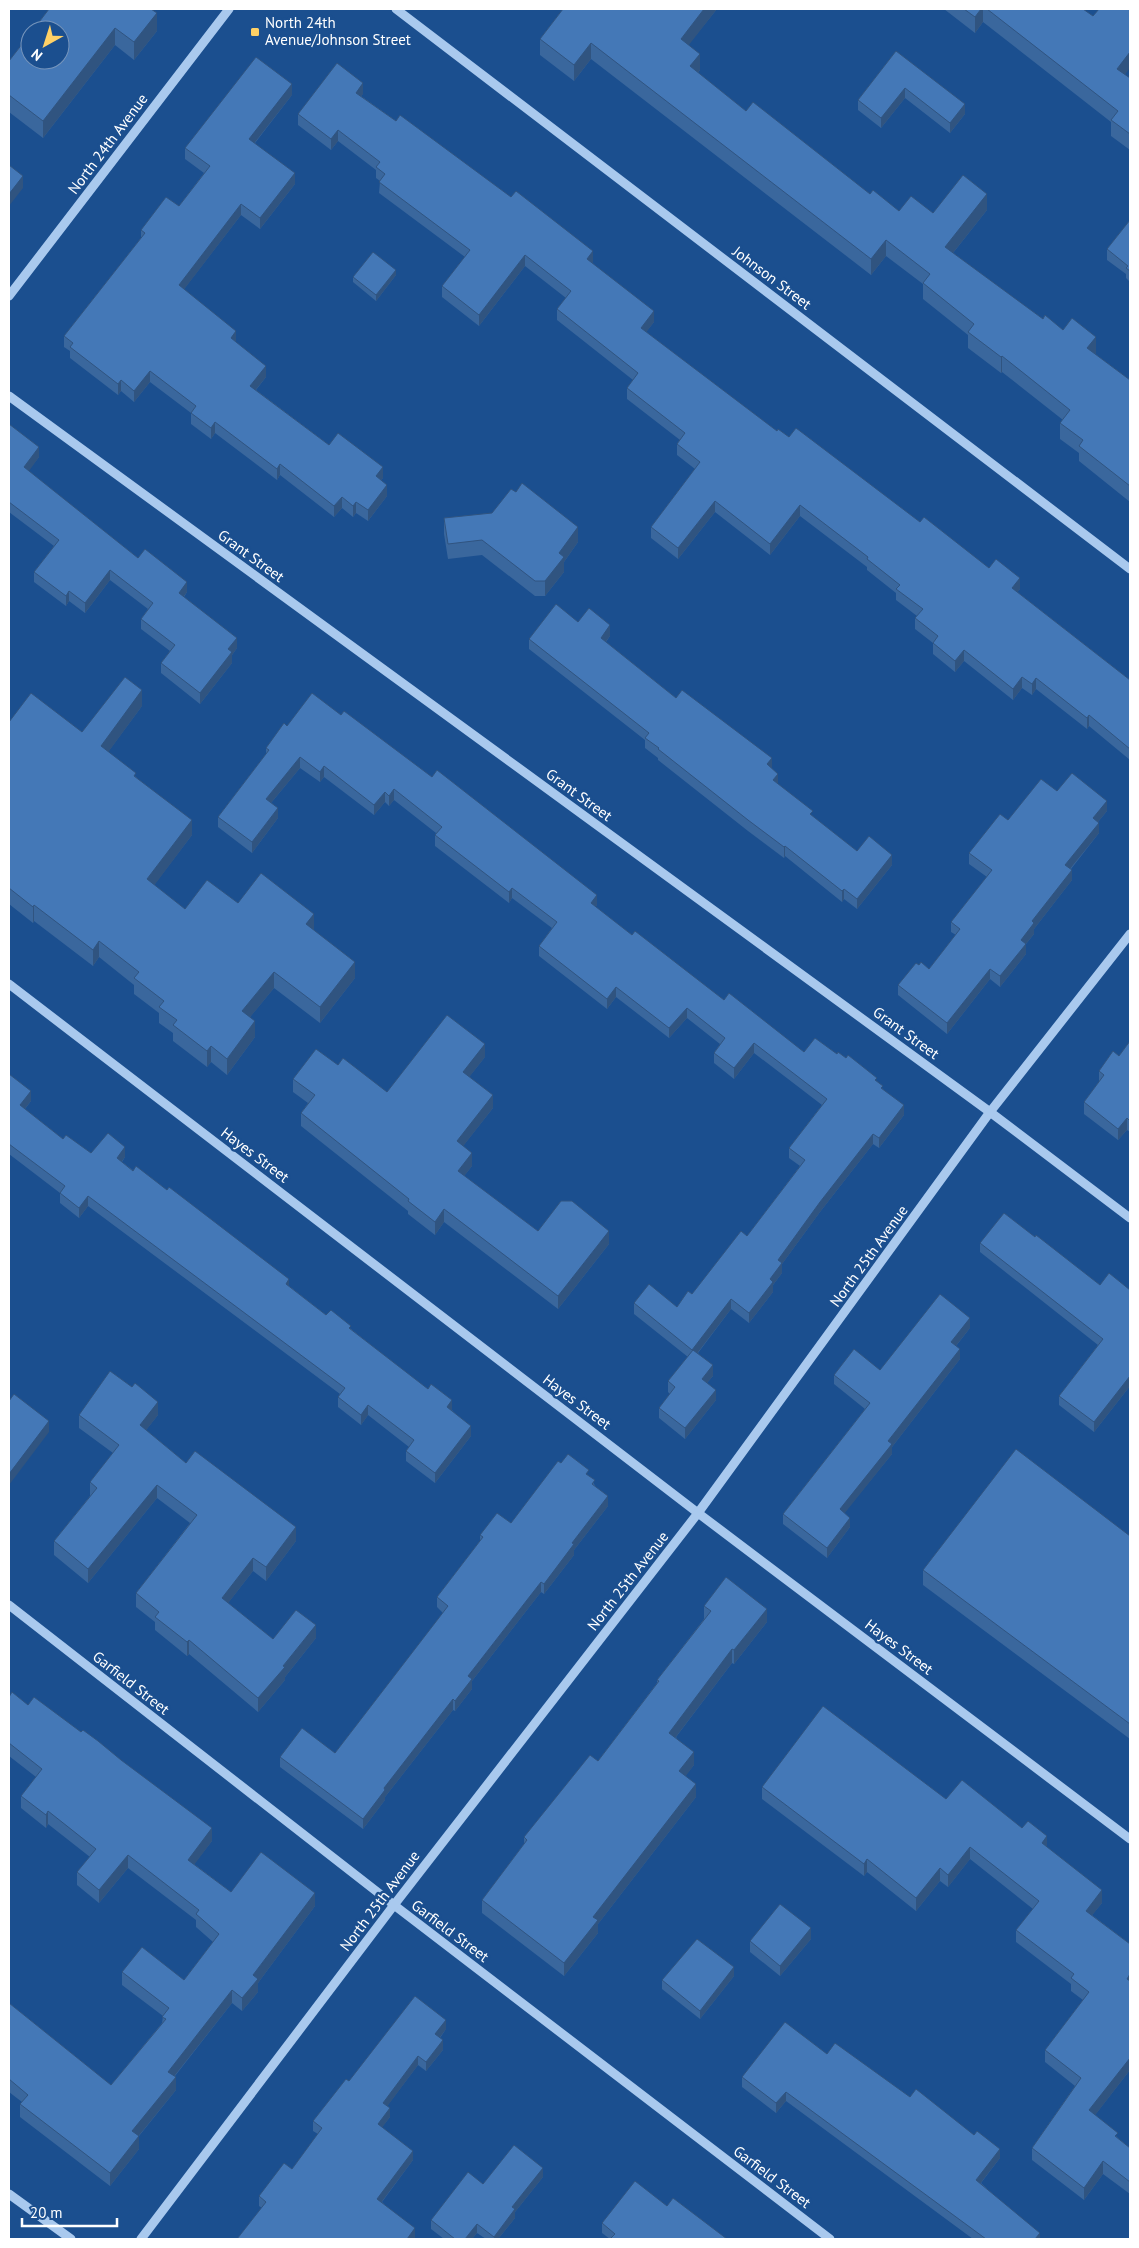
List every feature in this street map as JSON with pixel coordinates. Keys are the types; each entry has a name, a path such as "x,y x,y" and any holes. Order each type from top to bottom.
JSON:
{"street":[{"name":"North 24th Avenue","path":"9,296 228,9"},
{"name":"Johnson Street","path":"396,9 1130,569"},
{"name":"Grant Street","path":"9,396 990,1112 1130,1218"},
{"name":"North 25th Avenue","path":"140,2239 394,1905 698,1513 990,1112 1130,934"},
{"name":"Hayes Street","path":"9,984 698,1513 1130,1839"},
{"name":"Garfield Street","path":"9,1605 394,1905 830,2239"},
{"path":"10,2199 71,2239"}],"building":[{"path":"49,9 151,9 157,13 134,42 115,28 43,121 9,95 9,61 20,47 20,70 70,70 70,20 41,20"},
{"path":"563,9 704,9 681,39 700,54 690,66 746,111 753,102 870,194 873,190 899,211 911,196 933,213 963,175 987,194 945,247 1043,319 1045,315 1063,330 1072,318 1096,337 1087,348 1130,380 1130,486 1079,446 1083,440 1060,423 1070,410 1002,356 968,332 974,324 923,283 930,274 886,240 871,259 591,43 574,65 540,39"},
{"path":"964,9 981,9 975,17"},
{"path":"987,9 1083,9 1093,16 1099,9 1130,9 1130,52 1117,69 1130,78 1130,134 1111,120 1118,111"},
{"path":"896,51 965,104 950,123 905,88 881,118 858,100"},
{"path":"256,57 292,84 249,139 295,173 260,218 241,204 179,285 236,331 231,338 266,366 250,386 329,445 338,433 383,467 376,476 387,485 368,510 356,502 353,506 342,497 334,506 280,464 277,469 215,422 211,428 191,413 196,406 150,371 134,391 121,380 118,384 70,347 73,343 64,336 145,233 141,230 166,197 179,206 210,166 185,148"},
{"path":"337,63 363,83 356,93 396,121 400,115 511,197 516,191 593,251 587,259 654,311 641,328 777,431 778,429 789,437 796,428 920,522 924,517 989,568 996,559 1020,578 1012,588 1130,680 1130,749 1089,715 1087,718 1036,678 1032,684 1022,677 1013,689 964,650 955,661 933,643 938,636 915,618 923,609 896,589 900,585 867,559 868,557 800,505 770,544 715,501 678,548 651,527 700,462 677,444 685,433 627,388 638,373 557,309 571,291 525,255 479,315 442,286 470,250 379,182 385,174 376,167 380,162 338,130 331,139 298,114"},
{"path":"9,165 23,176 9,194"},
{"path":"1130,220 1130,271 1126,268 1128,266 1107,249"},
{"path":"373,252 396,270 376,295 353,277"},
{"path":"9,424 39,447 24,467 138,558 145,549 187,582 179,593 237,638 228,649 232,652 200,693 161,663 175,645 141,619 153,603 110,570 85,603 69,591 66,596 34,572 59,540 9,502"},
{"path":"522,483 578,527 559,553 564,557 545,581 535,581 482,540 448,544 444,518 492,513 511,489 516,492"},
{"path":"556,604 578,622 589,608 610,625 601,638 676,698 682,690 772,758 767,764 778,774 773,780 813,811 810,814 857,851 869,836 892,855 857,899 844,889 842,891 658,749 645,738 649,733 529,639"},
{"path":"125,677 142,690 101,746 136,773 134,776 192,820 147,879 185,909 207,880 238,903 261,873 314,914 306,924 355,962 320,1007 274,972 242,1011 255,1021 227,1059 211,1046 207,1051 173,1025 177,1020 159,1007 164,1001 134,978 139,972 99,941 93,950 9,888 9,722 31,693 82,732"},
{"path":"312,693 341,715 344,711 432,777 437,770 597,895 591,903 632,935 635,931 724,1000 729,993 804,1052 815,1038 837,1054 838,1052 846,1058 848,1055 877,1078 875,1080 883,1086 881,1088 904,1105 879,1138 873,1134 820,1202 778,1260 782,1263 770,1279 773,1282 749,1313 731,1299 692,1350 634,1303 649,1284 677,1307 688,1291 692,1294 741,1231 747,1236 805,1160 789,1148 827,1099 754,1043 734,1068 714,1053 725,1038 687,1008 669,1028 616,987 607,999 539,946 557,922 512,888 509,892 435,835 442,827 394,789 389,796 385,792 374,805 324,766 320,772 300,757 266,799 278,808 252,842 218,817 269,750 266,748 284,723 287,726"},
{"path":"1072,773 1107,801 1093,818 1099,823 1065,865 1072,870 1032,921 1034,923 1021,940 1026,944 1000,976 990,969 947,1023 898,985 916,963 919,965 921,962 929,969 960,929 951,922 992,870 969,853 1000,814 1008,820 1041,779 1057,791"},
{"path":"447,1015 485,1044 463,1072 493,1095 457,1141 472,1153 458,1171 538,1231 561,1201 572,1201 609,1231 558,1296 444,1209 435,1222 301,1113 315,1095 293,1079 316,1049 338,1065 343,1058 387,1092"},
{"path":"1130,1041 1130,1121 1127,1118 1118,1129 1084,1102 1104,1075 1099,1071 1113,1051 1119,1056"},
{"path":"9,1074 31,1091 20,1105 63,1139 66,1135 91,1153 108,1133 125,1147 117,1158 133,1171 136,1166 167,1190 169,1187 289,1279 286,1284 326,1315 331,1310 351,1326 349,1328 428,1389 431,1384 452,1400 447,1407 471,1426 435,1473 406,1451 414,1440 368,1405 361,1415 338,1397 345,1388 88,1196 79,1208 60,1193 65,1186 9,1144"},
{"path":"1004,1213 1035,1237 1036,1235 1100,1285 1109,1273 1130,1290 1130,1376 1094,1422 1059,1396 1103,1339 980,1243"},
{"path":"940,1294 970,1318 951,1342 960,1349 888,1441 892,1444 840,1509 850,1518 827,1548 783,1514 870,1403 834,1375 854,1349 880,1370"},
{"path":"693,1350 713,1365 702,1379 716,1390 685,1428 659,1408 675,1387 668,1381"},
{"path":"110,1371 132,1387 135,1383 158,1402 140,1425 186,1463 195,1451 296,1527 266,1567 253,1558 222,1598 273,1639 296,1610 316,1625 283,1666 285,1667 258,1698 189,1640 187,1642 155,1617 159,1612 136,1593 197,1515 157,1485 88,1569 54,1541 97,1488 90,1482 119,1445 79,1415"},
{"path":"14,1394 49,1421 9,1474 9,1401"},
{"path":"1016,1449 1130,1536 1130,1724 923,1570"},
{"path":"568,1454 589,1470 586,1474 595,1480 592,1484 608,1496 544,1584 541,1582 468,1676 472,1679 455,1701 453,1699 384,1788 385,1790 363,1819 280,1757 302,1728 335,1753 448,1606 437,1597 483,1537 480,1535 497,1513 511,1523 558,1461 561,1463"},
{"path":"726,1577 767,1609 734,1650 732,1649 669,1733 694,1752 679,1771 696,1784 593,1917 598,1920 564,1963 482,1900 527,1840 524,1837 590,1755 598,1761 659,1681 657,1680 711,1611 704,1606"},
{"path":"12,1692 28,1705 34,1697 81,1732 83,1730 212,1828 188,1860 231,1892 261,1852 315,1893 253,1975 258,1979 242,1998 232,1990 168,2072 176,2077 132,2131 139,2136 110,2173 20,2104 28,2095 9,2079 9,2003 111,2085 166,2019 162,2017 169,2008 122,1972 142,1947 184,1980 219,1934 196,1914 199,1910 128,1855 99,1890 77,1872 96,1849 48,1811 46,1815 21,1796 42,1769 9,1743 9,1697"},
{"path":"823,1706 946,1799 962,1780 1022,1828 1028,1821 1047,1836 1042,1843 1102,1890 1086,1911 1130,1944 1130,1974 1127,1979 1130,1981 1130,2058 1089,2110 1118,2133 1115,2136 1130,2148 1130,2182 1103,2161 1084,2188 1032,2148 1081,2078 1045,2050 1089,1992 1071,1978 1074,1974 1016,1930 1039,1901 970,1847 948,1875 940,1868 916,1898 867,1859 864,1864 762,1787"},
{"path":"780,1904 811,1928 780,1966 750,1941"},
{"path":"697,1939 734,1967 700,2011 662,1980"},
{"path":"415,1996 446,2020 435,2034 443,2040 426,2062 418,2056 383,2103 390,2108 378,2124 413,2151 377,2199 415,2228 407,2239 237,2239 266,2202 259,2196 284,2163 292,2169 322,2128 313,2121 346,2079 349,2081"},
{"path":"785,2022 827,2054 835,2043 910,2097 916,2089 974,2135 977,2131 1000,2149 976,2180 1040,2233 1035,2239 986,2239 786,2092 776,2103 742,2077"},
{"path":"514,2145 543,2168 512,2207 515,2209 494,2237 477,2224 465,2239 455,2239 431,2220 468,2172 483,2184"},
{"path":"635,2181 667,2206 673,2198 727,2239 610,2239 615,2234 602,2223"}],"place":[{"name":"North 24th Avenue/Johnson Street","path":"255,32"}]}
